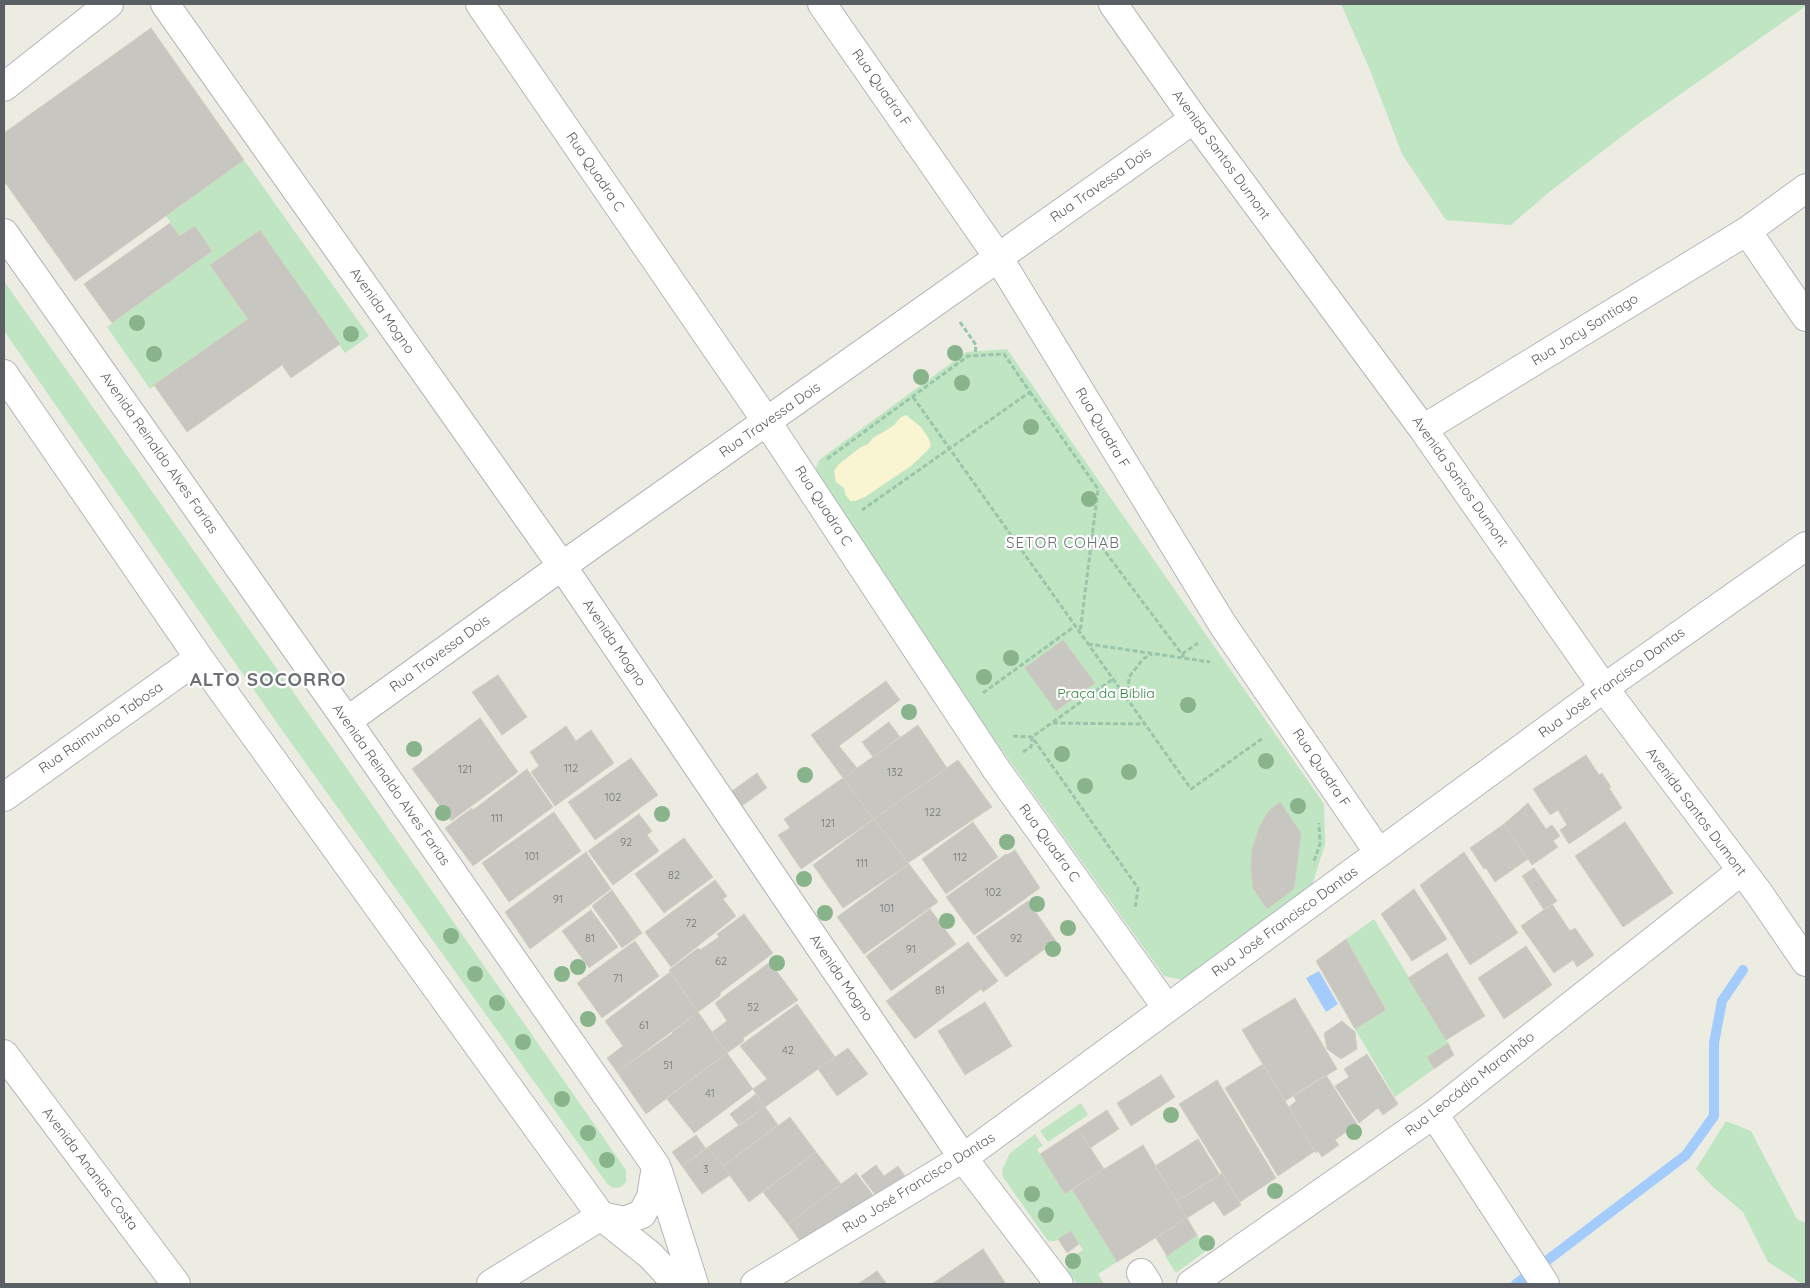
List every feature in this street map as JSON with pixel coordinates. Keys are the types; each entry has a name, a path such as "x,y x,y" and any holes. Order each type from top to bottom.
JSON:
{"street":[{"path":"4,87 109,4"},
{"name":"Avenida Mogno","path":"165,4 562,566 963,1158 1059,1284"},
{"name":"Rua Quadra C","path":"480,4 767,422 996,769 1167,1008"},
{"name":"Rua Quadra F","path":"822,4 998,257 1223,625 1379,853"},
{"name":"Avenida Santos Dumont","path":"1113,4 1194,119 1424,429 1604,688 1740,872 1758,892 1806,962"},
{"name":"Rua Travessa Dois","path":"347,721 562,566 944,298 998,257 1194,119"},
{"name":"Rua Jacy Santiago","path":"1424,429 1747,231 1806,188"},
{"path":"1747,231 1806,317"},
{"name":"Avenida Reinaldo Alves Farias","path":"4,233 347,721 656,1166 694,1284"},
{"path":"4,374 199,658 601,1216 650,1256 677,1284"},
{"name":"Rua José Francisco Dantas","path":"755,1284 963,1158 1604,688 1806,546"},
{"name":"Rua Raimundo Tabosa","path":"4,797 199,658"},
{"name":"Rua Leocádia Maranhão","path":"1191,1284 1434,1114 1740,872"},
{"name":"Avenida Ananias Costa","path":"4,1054 176,1284"},
{"path":"1434,1114 1545,1284"},
{"path":"491,1284 601,1216 624,1221 642,1214 651,1197 656,1166"}],"path":[{"path":"944,298 976,345 975,356"},
{"path":"822,463 968,356 1004,354 1098,489 1080,633"},
{"path":"857,514 1030,392"},
{"path":"913,397 1191,789 1269,733"},
{"path":"1092,534 1184,658"},
{"path":"977,698 1075,626"},
{"path":"1088,644 1219,663"},
{"path":"1128,700 1129,677 1143,659 1152,654"},
{"path":"1032,737 1112,679"},
{"path":"1052,723 1145,724"},
{"path":"1311,870 1320,844 1319,815"}],"green space":[{"path":"1341,4 1806,4 1806,6 1638,124 1548,193 1511,225 1446,220 1402,154 1370,70"},
{"path":"244,160 369,336 345,353 260,230 211,265 248,319 150,389 107,327 212,251 195,226 180,236 166,216"},
{"path":"4,281 334,750 626,1170 626,1182 621,1187 614,1188 608,1185 277,723 4,331"},
{"name":"Praça da Bíblia","path":"1007,349 1324,804 1325,844 1311,889 1189,981 1164,976 997,743 813,476 819,460 966,352"},
{"path":"1374,919 1448,1043 1427,1057 1434,1069 1395,1097 1355,1029 1386,1010 1346,939"},
{"path":"1081,1103 1088,1115 1048,1142 1040,1131"},
{"path":"1726,1121 1751,1131 1797,1219 1806,1223 1806,1284 1802,1284 1768,1262 1743,1212 1713,1187 1696,1169"},
{"path":"1035,1134 1043,1146 1037,1149 1040,1154 1065,1193 1072,1189 1117,1262 1098,1274 1104,1284 1077,1284 1067,1270 1069,1259 1083,1250 1071,1232 1056,1241 1048,1241 1003,1177 1002,1170 1010,1153"},
{"path":"1197,1235 1207,1250 1176,1273 1165,1256"}],"sand":[{"path":"906,415 921,427 931,446 911,466 865,497 850,501 845,494 844,488 836,482 834,471 839,464"}],"water":[{"path":"1319,971 1338,1004 1326,1012 1306,978"}],"building":[{"path":"151,28 244,160 75,281 4,181 4,133"},
{"path":"170,223 180,236 195,226 212,251 112,323 84,284"},
{"path":"260,230 340,344 291,378 282,365 187,432 154,385 248,319 210,265"},
{"path":"1063,640 1095,683 1056,711 1025,668"},
{"path":"498,675 527,717 502,735 472,692"},
{"path":"886,681 900,700 839,746 857,768 843,778 811,735"},
{"path":"480,718 518,772 451,821 412,769"},
{"path":"889,722 900,737 873,757 862,742"},
{"path":"918,725 947,768 874,819 843,778"},
{"path":"566,726 576,741 591,730 614,763 555,806 531,772 539,766 530,752"},
{"path":"1586,755 1599,775 1602,773 1622,808 1569,844 1560,830 1567,825 1558,810 1550,815 1533,789"},
{"path":"631,758 658,795 595,840 568,802"},
{"path":"958,760 992,807 908,863 874,819"},
{"path":"527,769 553,807 473,866 445,828 472,808 473,810"},
{"path":"757,773 767,788 739,808 728,794"},
{"path":"843,778 874,819 801,869 778,835 790,828 784,819"},
{"path":"1280,802 1301,833 1294,889 1267,909 1253,888 1251,870 1252,849 1259,828 1268,812"},
{"path":"1528,803 1546,829 1552,825 1560,836 1553,841 1558,847 1532,865 1504,824"},
{"path":"554,812 581,851 509,902 482,863"},
{"path":"639,814 652,831 647,835 659,851 613,885 588,851"},
{"path":"874,819 909,864 843,908 813,865"},
{"path":"973,822 998,857 946,894 922,859"},
{"path":"1625,822 1673,893 1623,927 1575,856"},
{"path":"1504,824 1528,859 1495,882 1470,848"},
{"path":"684,838 713,877 664,913 635,874"},
{"path":"1015,850 1040,888 974,935 946,897 1006,854"},
{"path":"586,852 611,889 530,949 505,912"},
{"path":"1464,852 1518,933 1470,965 1420,885"},
{"path":"909,864 938,902 864,954 837,917"},
{"path":"1534,868 1557,901 1544,910 1522,876"},
{"path":"715,880 727,896 723,899 736,916 671,967 645,932"},
{"path":"1414,889 1447,939 1412,961 1381,914"},
{"path":"612,890 642,933 622,948 592,906"},
{"path":"1028,901 1056,941 1006,977 976,937"},
{"path":"1552,904 1570,931 1575,928 1594,955 1577,967 1573,960 1554,973 1521,926"},
{"path":"930,909 956,944 891,991 866,956"},
{"path":"591,910 618,947 589,968 562,931"},
{"path":"744,914 773,953 698,1012 669,970 698,948 700,950 719,937 717,934"},
{"path":"1346,939 1386,1010 1355,1029 1316,961"},
{"path":"635,941 659,976 602,1018 577,983"},
{"path":"968,942 998,981 983,992 981,989 915,1039 886,1001"},
{"path":"1526,946 1552,985 1504,1019 1478,978"},
{"path":"1447,953 1485,1016 1446,1040 1408,978"},
{"path":"770,962 798,1000 743,1038 744,1041 727,1053 712,1032 727,1021 715,1003"},
{"path":"670,972 698,1012 617,1072 607,1058 623,1046 605,1021"},
{"path":"1295,998 1337,1069 1285,1101 1242,1030"},
{"path":"985,1002 1012,1046 965,1075 938,1031"},
{"path":"797,1004 835,1057 765,1107 753,1089 767,1079 740,1046"},
{"path":"698,1012 727,1053 646,1114 617,1072 673,1033"},
{"path":"1342,1021 1355,1032 1357,1049 1341,1059 1327,1049 1324,1033"},
{"path":"1448,1043 1454,1055 1434,1069 1427,1057"},
{"path":"848,1048 868,1074 837,1096 818,1069"},
{"path":"727,1053 753,1089 694,1133 666,1098"},
{"path":"1367,1054 1398,1104 1383,1115 1378,1108 1359,1123 1335,1086 1349,1077 1344,1069"},
{"path":"1263,1064 1315,1151 1278,1176 1225,1088"},
{"path":"1161,1075 1175,1097 1131,1126 1117,1103"},
{"path":"1326,1075 1357,1124 1335,1140 1339,1145 1322,1157 1318,1151 1316,1153 1289,1107 1296,1101 1293,1095"},
{"path":"1217,1080 1276,1178 1240,1202 1179,1104"},
{"path":"756,1094 765,1107 739,1126 730,1114"},
{"path":"765,1107 778,1125 723,1166 708,1147"},
{"path":"1107,1110 1119,1129 1090,1148 1078,1129"},
{"path":"790,1117 816,1152 749,1202 723,1166"},
{"path":"1078,1129 1104,1169 1065,1194 1040,1154"},
{"path":"696,1135 706,1149 682,1166 672,1152"},
{"path":"1198,1139 1220,1175 1177,1201 1155,1166"},
{"path":"1143,1145 1187,1218 1117,1262 1072,1189"},
{"path":"708,1147 730,1175 702,1194 682,1166"},
{"path":"816,1152 841,1184 788,1224 763,1192"},
{"path":"876,1165 884,1176 898,1166 905,1176 877,1197 861,1176"},
{"path":"856,1173 873,1195 803,1245 788,1224"},
{"path":"1222,1173 1241,1205 1224,1216 1214,1201 1187,1218 1177,1201"},
{"path":"1187,1218 1197,1235 1167,1256 1156,1238"},
{"path":"1071,1231 1079,1244 1067,1253 1058,1239"},
{"path":"983,1249 1006,1284 932,1284"},
{"path":"877,1271 887,1284 858,1284"}],"waterway":[{"path":"1516,1284 1686,1155 1714,1116 1714,1043 1722,1001 1743,970"}],"district":[{"name":"SETOR COHAB","path":"1063,543"},
{"name":"ALTO SOCORRO","path":"268,680"}]}
